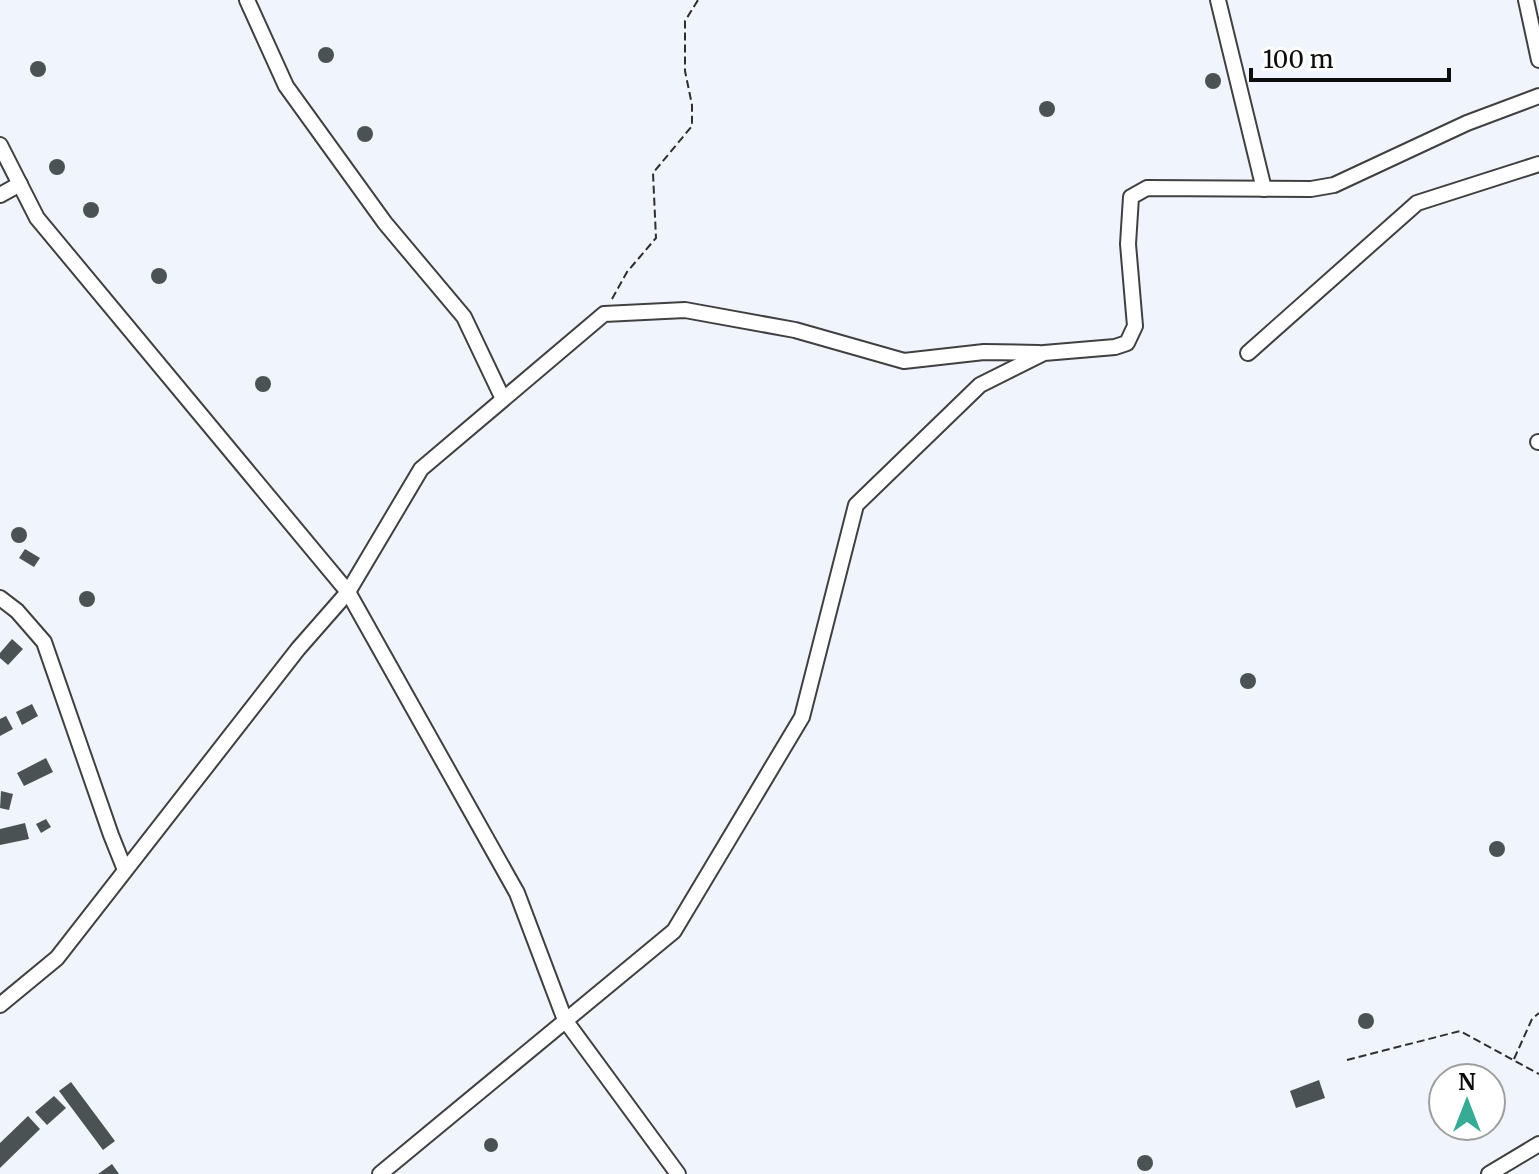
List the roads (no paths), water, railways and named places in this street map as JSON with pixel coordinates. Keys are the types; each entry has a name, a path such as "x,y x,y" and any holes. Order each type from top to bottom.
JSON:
{"street":[{"path":"247,0 286,86 385,223 464,317 503,399"},
{"path":"1218,0 1264,189"},
{"path":"1526,0 1539,60"},
{"path":"0,1005 57,958 298,649 348,592 421,469 604,314 685,310 795,330 904,361 984,352 1044,353 1115,347 1127,343 1135,326 1128,244 1131,197 1147,188 1311,189 1334,185 1467,123 1539,96"},
{"path":"0,145 37,218 348,592 517,893 565,1020 678,1174"},
{"path":"1248,353 1417,203 1539,164"},
{"path":"0,195 20,184"},
{"path":"380,1174 674,931 802,717 856,505 980,385 1044,353"},
{"path":"0,598 17,611 44,642 125,870"},
{"path":"1489,1174 1539,1144"}]}
